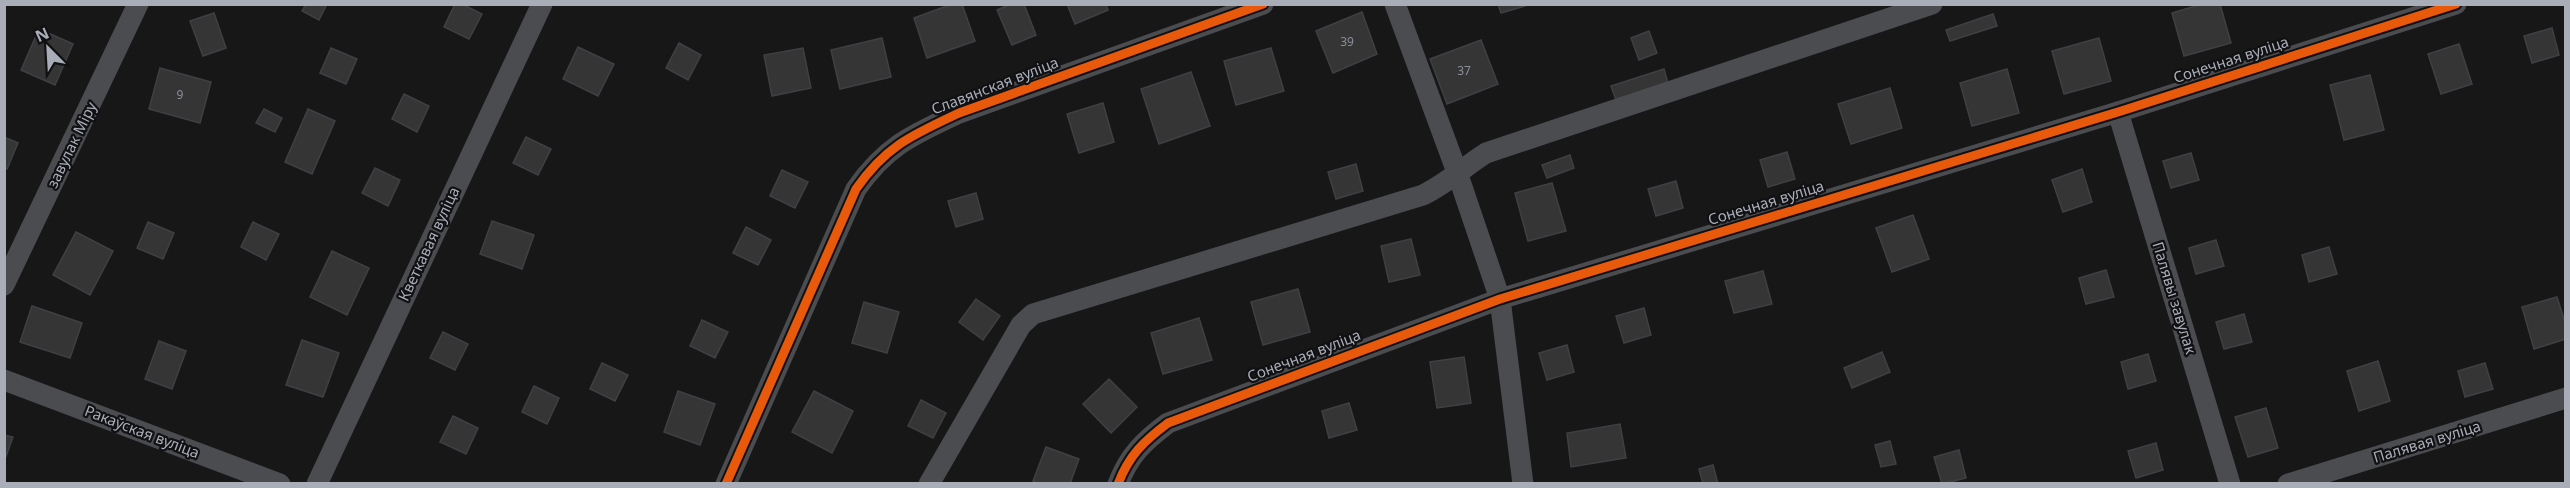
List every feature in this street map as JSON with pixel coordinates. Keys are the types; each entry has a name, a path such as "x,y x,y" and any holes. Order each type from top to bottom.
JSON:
{"street":[{"name":"завулак Міру","path":"4,285 138,4"},
{"name":"Кветкавая вуліца","path":"317,483 542,4"},
{"name":"Славянская вуліца","path":"726,483 856,189 872,166 889,150 959,113 1263,4"},
{"path":"1395,4 1457,172 1500,299 1523,483"},
{"path":"929,483 1021,325 1033,314 1423,195 1442,186 1457,172 1486,153 1932,4"},
{"name":"Сонечная вуліца","path":"1118,483 1124,469 1143,442 1168,423 1500,299 2118,112 2456,4"},
{"name":"Палявы завулак","path":"2118,112 2230,483"},
{"name":"Ракаўская вуліца","path":"4,380 280,483"},
{"name":"Палявая вуліца","path":"2288,483 2565,398"}],"building":[{"path":"306,4 326,6 319,20 302,11"},
{"path":"455,4 462,4 482,14 469,39 444,27"},
{"path":"952,4 962,4 975,41 927,58 914,18"},
{"path":"1011,4 1024,4 1036,35 1012,45 997,10"},
{"path":"1067,4 1106,4 1108,10 1075,24"},
{"path":"1498,4 1532,4 1501,13"},
{"path":"2202,4 2220,4 2231,43 2184,56 2172,13"},
{"path":"1362,12 1377,54 1333,73 1316,31"},
{"path":"214,13 226,48 203,56 190,21"},
{"path":"1993,14 1997,26 1950,41 1946,30"},
{"path":"2552,28 2559,55 2532,63 2524,36"},
{"path":"39,29 73,44 55,85 21,70"},
{"path":"1649,31 1657,53 1639,60 1631,38"},
{"path":"882,38 891,77 840,89 831,50"},
{"path":"2099,38 2111,81 2064,94 2052,51"},
{"path":"1481,40 1498,84 1447,104 1430,59"},
{"path":"679,43 701,55 688,80 666,68"},
{"path":"2459,44 2472,84 2441,94 2428,54"},
{"path":"578,47 614,64 598,96 563,79"},
{"path":"331,48 357,59 346,84 320,73"},
{"path":"803,48 811,88 772,96 764,55"},
{"path":"1271,48 1284,91 1236,105 1224,61"},
{"path":"160,68 211,82 200,123 149,109"},
{"path":"1664,69 1668,83 1616,100 1611,86"},
{"path":"2007,69 2019,113 1972,126 1960,83"},
{"path":"1191,72 1210,126 1159,144 1141,89"},
{"path":"2370,75 2384,130 2344,140 2330,85"},
{"path":"1890,88 1902,128 1851,144 1838,104"},
{"path":"404,94 429,106 417,132 392,119"},
{"path":"1103,103 1114,142 1079,153 1067,114"},
{"path":"264,109 282,118 275,132 256,123"},
{"path":"308,109 335,121 312,174 285,162"},
{"path":"4,137 18,143 7,169 4,168"},
{"path":"526,137 551,149 538,175 513,163"},
{"path":"1787,152 1795,179 1768,187 1760,160"},
{"path":"2191,153 2199,180 2171,188 2163,161"},
{"path":"1570,155 1574,168 1547,178 1542,165"},
{"path":"1356,164 1363,191 1336,199 1328,172"},
{"path":"375,168 400,180 388,206 362,193"},
{"path":"2082,169 2092,202 2063,212 2052,180"},
{"path":"782,170 808,182 795,208 770,196"},
{"path":"1676,181 1683,208 1656,216 1648,189"},
{"path":"1552,183 1566,231 1528,241 1515,193"},
{"path":"976,193 983,219 956,227 948,201"},
{"path":"1913,215 1929,259 1892,272 1876,228"},
{"path":"492,221 534,235 522,269 480,254"},
{"path":"148,222 174,233 163,259 137,248"},
{"path":"253,222 279,234 266,260 241,247"},
{"path":"746,227 771,240 758,265 733,253"},
{"path":"76,232 113,251 90,295 53,275"},
{"path":"1411,239 1420,275 1389,282 1381,246"},
{"path":"2216,240 2224,266 2196,274 2189,248"},
{"path":"2329,247 2337,274 2309,282 2302,255"},
{"path":"332,251 369,268 347,315 310,297"},
{"path":"2106,270 2114,297 2086,304 2079,278"},
{"path":"1763,271 1772,304 1734,313 1725,281"},
{"path":"1298,289 1310,332 1263,345 1251,302"},
{"path":"2557,297 2566,325 2566,339 2534,349 2522,307"},
{"path":"976,299 1000,316 983,340 959,322"},
{"path":"864,302 899,312 887,353 852,343"},
{"path":"32,306 82,323 70,358 20,342"},
{"path":"1644,308 1651,335 1624,343 1616,316"},
{"path":"2244,314 2252,342 2224,349 2216,322"},
{"path":"1199,318 1212,360 1163,374 1151,333"},
{"path":"702,320 728,332 715,358 690,346"},
{"path":"443,332 468,344 455,370 430,358"},
{"path":"302,340 339,353 323,397 286,385"},
{"path":"159,341 186,351 172,389 145,379"},
{"path":"1567,345 1574,372 1547,380 1539,353"},
{"path":"1882,352 1890,372 1852,388 1844,368"},
{"path":"2148,354 2156,381 2128,389 2121,362"},
{"path":"1464,357 1471,403 1437,408 1430,362"},
{"path":"2378,361 2390,401 2359,411 2347,371"},
{"path":"602,363 628,375 615,401 590,389"},
{"path":"2485,363 2493,389 2465,397 2458,371"},
{"path":"1109,379 1137,407 1111,433 1083,404"},
{"path":"534,386 559,398 547,424 522,412"},
{"path":"678,391 715,404 700,445 664,432"},
{"path":"814,391 853,411 832,453 792,432"},
{"path":"921,400 946,413 933,438 908,426"},
{"path":"1349,403 1357,430 1329,438 1322,411"},
{"path":"2266,408 2278,448 2248,457 2235,417"},
{"path":"453,416 478,428 466,454 440,442"},
{"path":"1620,424 1626,458 1571,467 1567,433"},
{"path":"4,435 13,437 4,462"},
{"path":"1890,441 1896,464 1881,467 1875,445"},
{"path":"2156,443 2163,470 2136,478 2128,451"},
{"path":"1046,447 1079,459 1070,484 1040,484 1033,481"},
{"path":"1959,450 1966,478 1942,484 1934,457"},
{"path":"1713,465 1718,484 1703,484 1699,469"}],"cycle path":[{"path":"726,484 856,189 889,152 914,135 959,113 1263,4"},
{"path":"1118,484 1138,449 1168,423 1500,299 2118,112 2456,4"}]}
